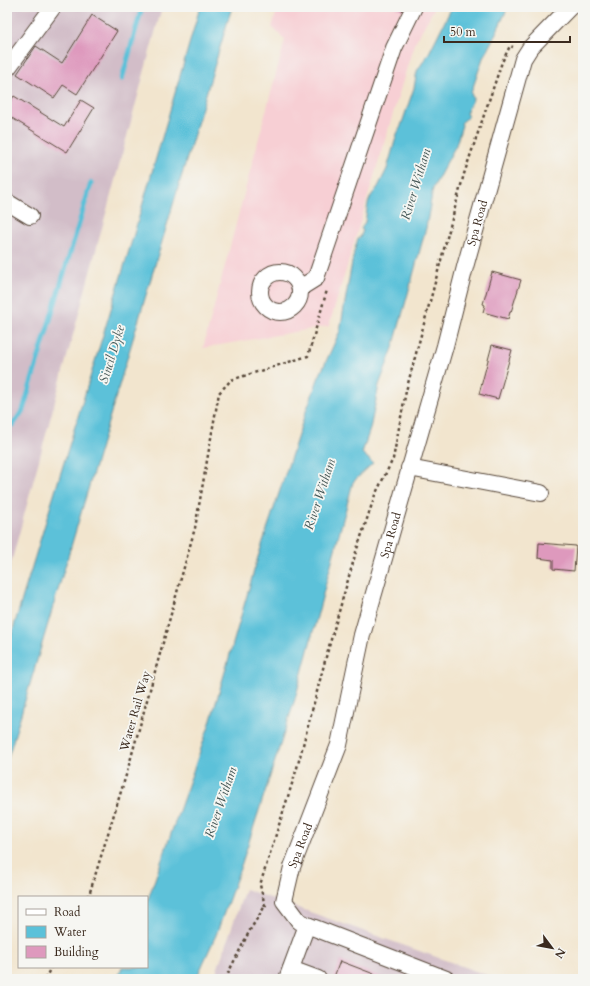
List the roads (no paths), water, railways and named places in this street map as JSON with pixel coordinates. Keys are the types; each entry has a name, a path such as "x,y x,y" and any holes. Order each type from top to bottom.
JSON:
{"street":[{"path":"7,69 54,7"},
{"path":"300,288 316,278 394,48 414,7"},
{"name":"Spa Road","path":"307,925 299,921 284,901 292,867 339,745 362,635 445,346 465,266 523,59 530,48 570,7"},
{"path":"7,202 30,216"},
{"path":"409,468 541,493"},
{"path":"318,979 289,974 307,925 446,979"}],"water":[{"name":"Sincil Dyke","path":"200,7 232,7 7,761 7,650 134,234"},
{"name":"River Witham","path":"452,7 508,7 483,58 471,93 473,99 466,113 468,117 461,123 462,125 456,145 433,188 426,228 393,348 379,385 370,429 362,453 373,463 353,482 295,699 242,863 216,935 196,979 118,979 122,968 148,968 148,899 211,720 258,557 305,414 318,379 340,331 354,252 358,238 360,238 363,230 361,229 365,222 368,203 387,169 397,134 414,88 417,71 429,53"}],"waterway":[{"path":"122,79 142,7"},
{"path":"7,423 13,425 23,410 91,183"}]}
